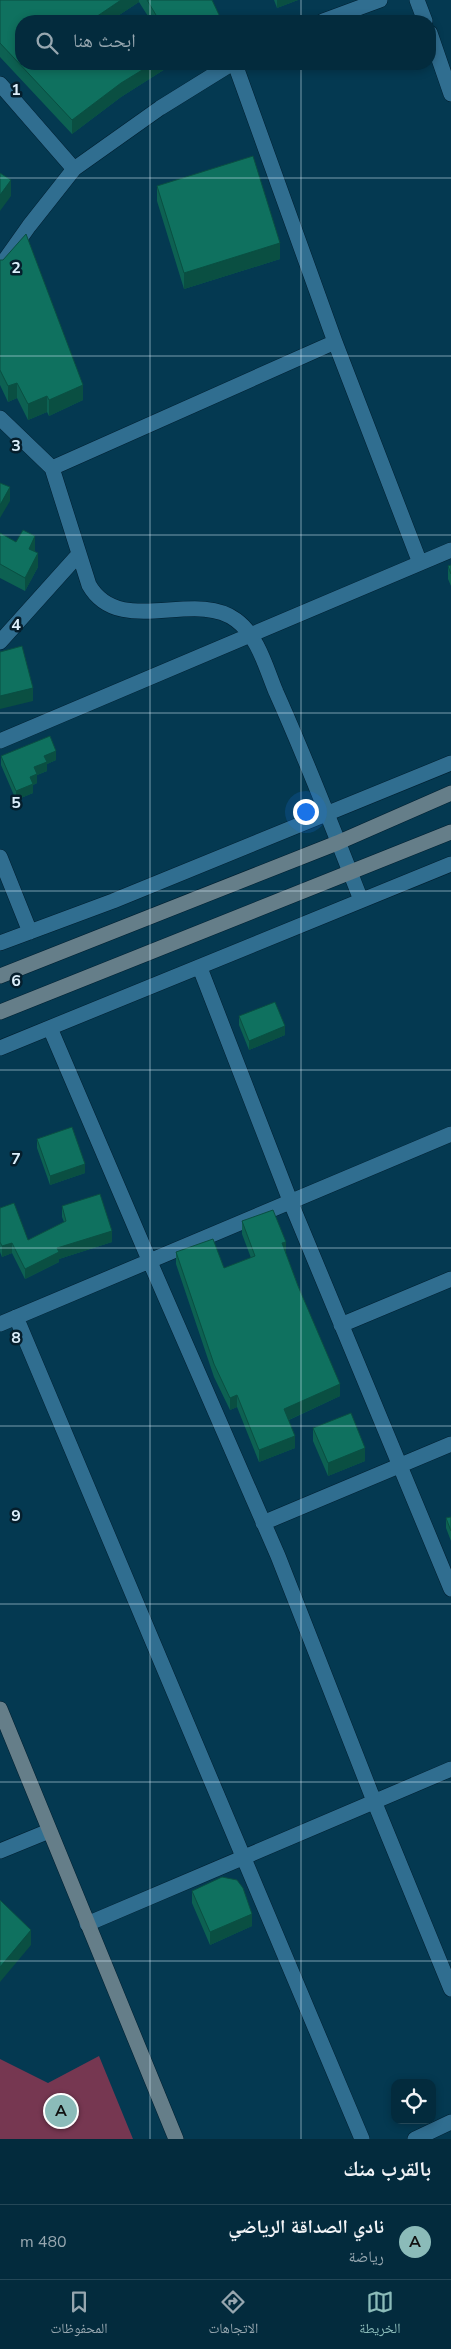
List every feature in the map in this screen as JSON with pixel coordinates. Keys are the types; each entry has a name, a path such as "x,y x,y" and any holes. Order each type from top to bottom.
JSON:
{"street":[{"path":"339,15 380,0"},
{"path":"417,0 423,15"},
{"path":"436,43 446,58 451,94"},
{"path":"0,267 29,226 74,169 160,108 223,70"},
{"path":"235,70 335,342 420,563"},
{"path":"0,84 74,169"},
{"path":"52,468 335,342"},
{"path":"0,418 52,468 89,585 96,597 105,604 117,608 140,611 209,610 225,613 237,620 251,635 298,741 361,900"},
{"path":"0,741 451,550"},
{"path":"0,642 80,554"},
{"path":"0,943 327,815 451,763"},
{"path":"0,976 338,843 451,793"},
{"path":"0,1012 451,832"},
{"path":"0,857 30,932"},
{"path":"0,1048 451,864"},
{"path":"200,968 291,1203 451,1589"},
{"path":"50,1028 278,1556 374,1801 451,1989"},
{"path":"0,1324 451,1134"},
{"path":"341,1325 451,1279"},
{"path":"16,1317 362,2139"},
{"path":"263,1523 451,1444"},
{"path":"0,1709 176,2139"},
{"path":"87,1924 242,1856 451,1769"},
{"path":"0,1851 49,1831"},
{"path":"415,2139 451,2122"}],"shaded area":[{"path":"99,2056 133,2139 0,2139 0,2059 48,2083"}],"building":[{"path":"0,0 121,0 99,15 15,15 15,59 0,43"},
{"path":"147,0 212,0 219,15 156,15"},
{"path":"25,70 142,70 121,83 72,120"},
{"path":"253,156 280,243 184,273 157,186"},
{"path":"0,173 11,180 0,195"},
{"path":"26,234 83,385 49,400 47,396 28,404 17,383 8,386 0,370 0,260 3,260"},
{"path":"0,483 10,487 0,505"},
{"path":"23,530 35,536 29,549 38,553 25,578 0,564 0,533 16,542"},
{"path":"22,646 33,688 0,696 0,652"},
{"path":"50,736 56,751 44,756 47,762 34,767 37,774 30,777 33,784 16,791 1,756"},
{"path":"275,1002 285,1026 249,1041 239,1016"},
{"path":"72,1127 85,1164 50,1176 37,1139"},
{"path":"100,1194 112,1231 57,1248 59,1252 25,1269 12,1243 2,1246 0,1242 0,1208 14,1203 28,1240 66,1221 62,1206"},
{"path":"273,1210 286,1242 282,1243 298,1286 340,1384 284,1409 295,1436 259,1450 237,1395 230,1398 214,1364 176,1252 213,1239 224,1268 255,1256 242,1221"},
{"path":"351,1413 365,1448 328,1463 313,1428"},
{"path":"451,1517 451,1531 446,1518"},
{"path":"222,1877 237,1880 243,1888 252,1914 210,1932 192,1891"},
{"path":"0,1900 31,1930 0,1967"}],"place":[{"name":"نادي الصداقة الرياضي","path":"61,2111"}]}
